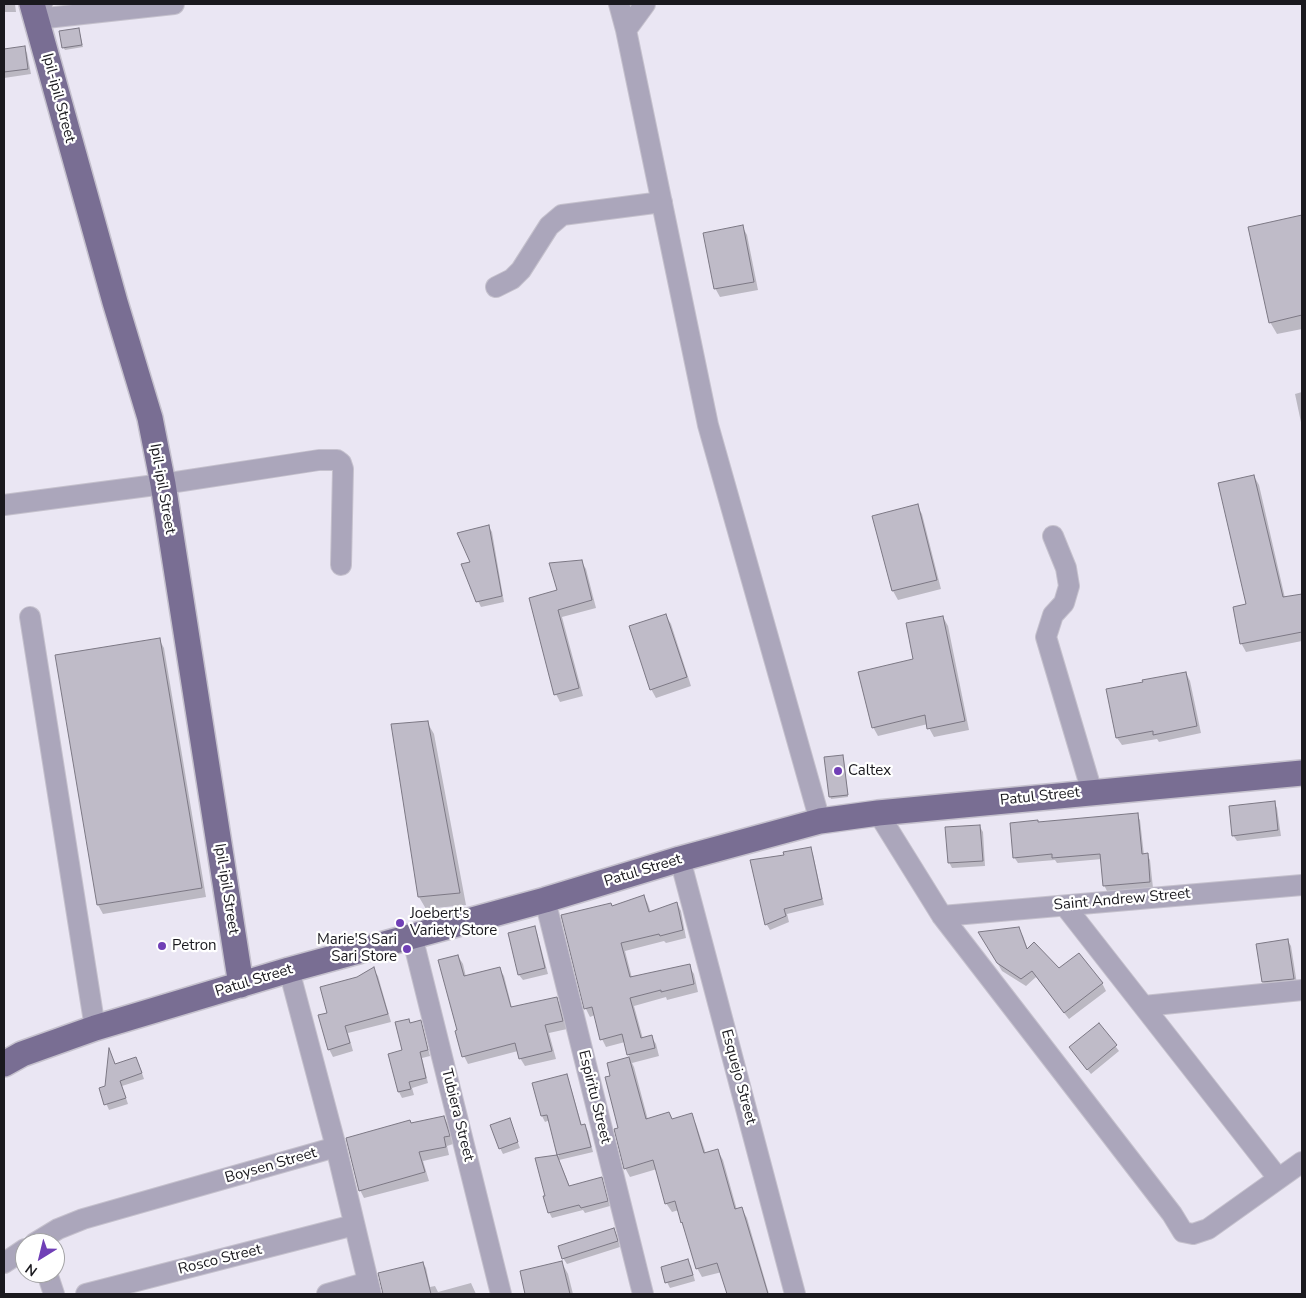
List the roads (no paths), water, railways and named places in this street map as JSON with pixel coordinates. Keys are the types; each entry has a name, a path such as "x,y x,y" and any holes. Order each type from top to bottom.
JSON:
{"main road":[{"name":"Ipil-ipil Street","path":"37,9 115,302 150,418 163,484 241,985"},
{"name":"Patul Street","path":"4,1064 22,1054 95,1028 289,970 546,900 680,859 820,821 878,813 1302,773"}],"street":[{"path":"37,9 174,4"},
{"path":"619,4 708,425 820,821"},
{"path":"626,30 645,4"},
{"path":"496,287 512,279 521,270 549,226 562,215 662,202"},
{"path":"4,505 163,484 320,460 337,460 341,463 342,469 341,565"},
{"path":"1052,536 1066,568 1069,586 1064,603 1053,614 1046,637 1092,792"},
{"path":"30,617 95,1028"},
{"path":"878,813 942,916 1172,1214 1183,1232 1193,1234 1208,1229 1302,1162"},
{"name":"Esquejo Street","path":"680,859 795,1294"},
{"name":"Saint Andrew Street","path":"942,916 1302,885"},
{"name":"Espiritu Street","path":"546,900 643,1294"},
{"path":"1065,906 1278,1178"},
{"name":"Tubiera Street","path":"412,936 501,1294"},
{"name":"Boysen Street","path":"52,1233 83,1219 336,1147 289,970"},
{"path":"1144,1006 1302,990"},
{"path":"327,1294 370,1288 336,1147"},
{"name":"Rosco Street","path":"86,1294 354,1225"},
{"name":"Boysen Street","path":"4,1263 15,1256"}],"place":[{"name":"Caltex","path":"838,771"},
{"name":"Joebert's Variety Store","path":"400,923"},
{"name":"Petron","path":"162,946"},
{"name":"Marie'S Sari Sari Store","path":"407,949"}]}
